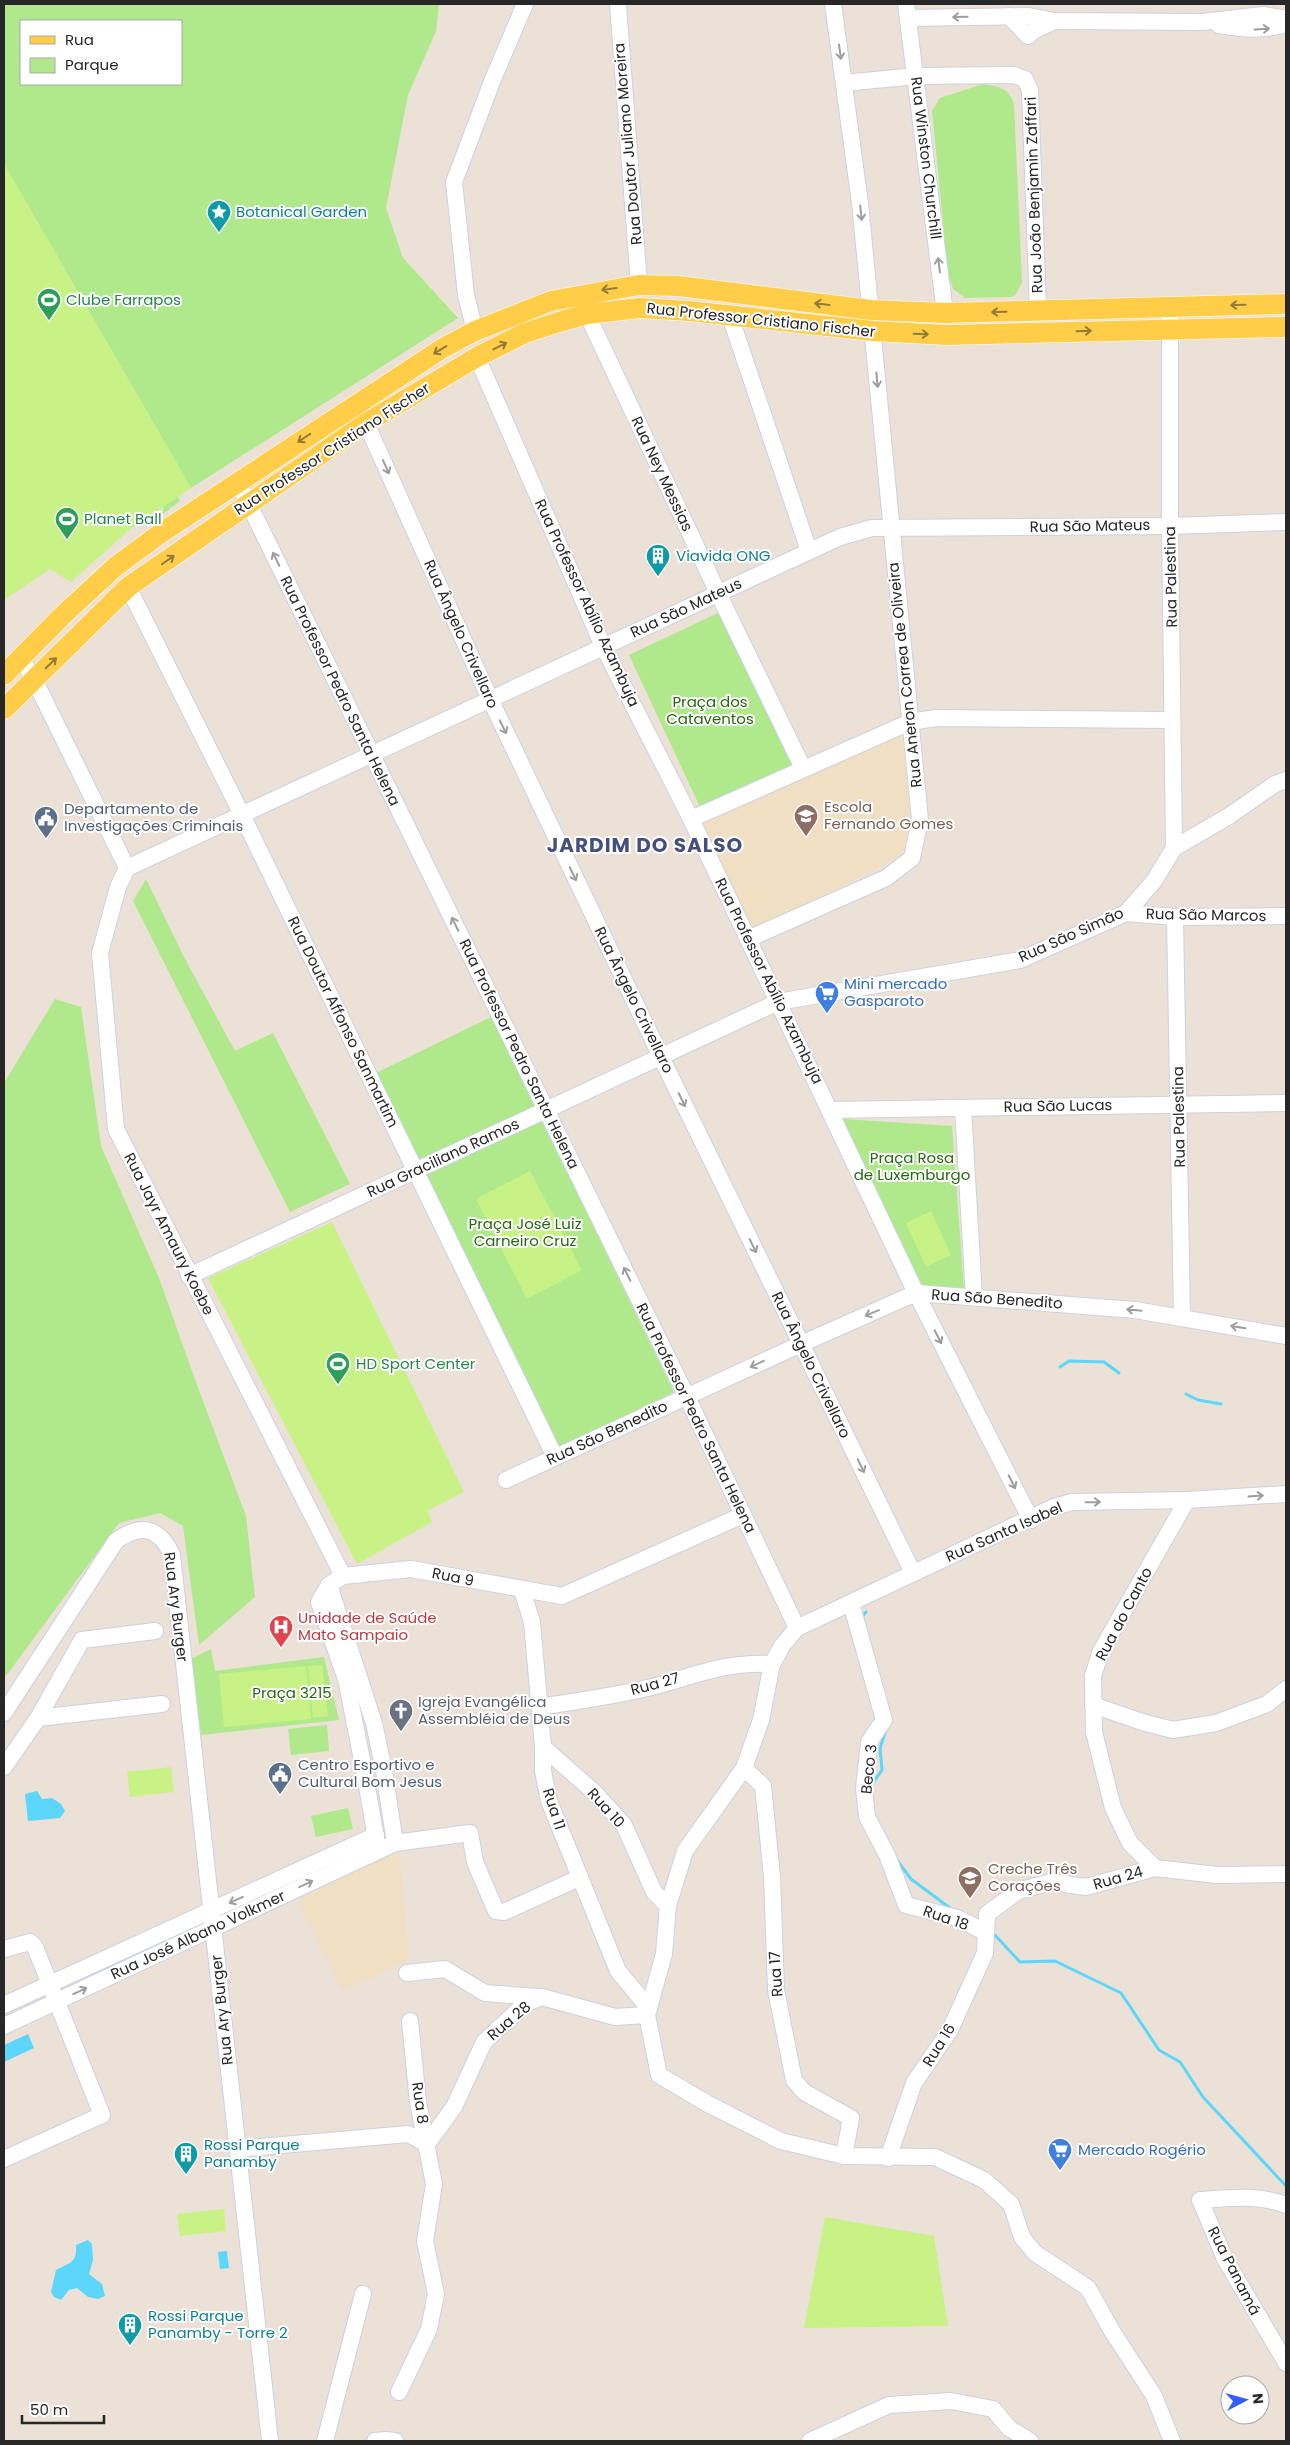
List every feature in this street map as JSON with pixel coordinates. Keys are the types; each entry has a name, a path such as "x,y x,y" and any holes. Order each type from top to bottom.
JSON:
{"main road":[{"name":"Rua Professor Cristiano Fischer","path":"4,674 20,656 115,568 161,533 435,353 475,331 551,301 639,285 678,286 871,310 945,313 1286,304"},
{"path":"760,319 761,297"},
{"name":"Rua Professor Cristiano Fischer","path":"4,709 128,588 366,423 476,357 525,333 587,314 640,308 873,331 947,335 1170,328 1286,327"}],"street":[{"path":"475,331 466,295 454,182 525,4"},
{"name":"Rua Doutor Juliano Moreira","path":"618,4 639,285"},
{"name":"Rua Aneron Correa de Oliveira","path":"748,939 886,878 912,858 920,820 890,528 860,204 833,4"},
{"path":"1236,18 1246,14 1256,4"},
{"path":"1269,4 1286,18"},
{"path":"907,11 1030,16 1055,21 1202,22 1263,15 1286,18"},
{"name":"Rua Winston Churchill","path":"907,11 945,313"},
{"path":"1009,16 1028,36 1035,30 1055,21"},
{"path":"1202,22 1245,30 1269,29 1286,24"},
{"name":"Rua João Benjamin Zaffari","path":"916,76 1014,74 1025,79 1028,84 1038,311"},
{"path":"844,83 916,76"},
{"name":"Rua Palestina","path":"1170,306 1170,526 1174,848"},
{"name":"Rua Ney Messias","path":"587,314 718,593 803,768"},
{"path":"730,316 809,551"},
{"name":"Rua Professor Abílio Azambuja","path":"476,357 603,646 691,819 916,1294 1031,1520"},
{"name":"Rua Ângelo Crivellaro","path":"366,423 490,699 661,1056 913,1573"},
{"name":"Rua Professor Pedro Santa Helena","path":"238,482 687,1397 797,1628"},
{"name":"Rua São Mateus","path":"127,868 840,536 872,528 1170,526 1286,522"},
{"name":"Rua Doutor Affonso Sanmartim","path":"128,588 242,815 555,1457"},
{"path":"20,656 34,680 127,868"},
{"path":"691,819 910,722 936,718 1172,720"},
{"name":"Rua São Simão","path":"778,1002 1020,960 1126,913 1154,881 1174,848 1229,816 1275,784 1286,780"},
{"name":"Rua Jayr Amaury Koebe","path":"127,868 118,887 100,953 116,1129 343,1576"},
{"name":"Rua São Marcos","path":"1126,913 1175,917 1286,916"},
{"name":"Rua Palestina","path":"1175,917 1182,1317"},
{"name":"Rua Graciliano Ramos","path":"189,1276 778,1002"},
{"name":"Rua São Lucas","path":"830,1110 1286,1103"},
{"path":"963,1108 974,1298"},
{"name":"Rua São Benedito","path":"506,1480 801,1344 916,1294 1135,1310 1286,1336"},
{"name":"Rua Santa Isabel","path":"797,1628 1031,1520 1054,1507 1072,1502 1187,1500 1286,1494"},
{"name":"Rua do Canto","path":"1156,1868 1130,1843 1113,1808 1094,1732 1093,1676 1101,1651 1187,1500"},
{"name":"Rua 9","path":"343,1576 411,1569 562,1596 743,1515"},
{"name":"Rua Ary Burger","path":"4,1713 116,1541 130,1531 148,1530 165,1540 172,1555 270,2441"},
{"path":"343,1576 329,1585 318,1602 346,1679 377,1843 395,1843 470,1833 474,1859 496,1911 504,1912 579,1878"},
{"path":"329,1585 374,1723 384,1771 395,1843"},
{"name":"Rua 11","path":"522,1590 532,1622 543,1747 543,1771 549,1801 618,1971 648,2012"},
{"name":"Beco 3","path":"850,1602 884,1720 869,1742 864,1788 867,1817 887,1855 906,1905"},
{"path":"797,1628 782,1646 772,1664 761,1720 744,1768 685,1851 668,1906 664,1954 648,2012 659,2075 708,2104 781,2141 844,2156 888,2158 935,2157 984,2180 1011,2204 1022,2237 1035,2253 1088,2288 1112,2331 1154,2396 1172,2441"},
{"path":"4,1767 38,1718 82,1640 154,1631"},
{"name":"Rua 27","path":"539,1707 652,1687 712,1668 749,1662 772,1664"},
{"path":"1094,1705 1142,1722 1173,1730 1216,1723 1267,1704 1286,1690"},
{"path":"38,1718 162,1704"},
{"name":"Rua 10","path":"543,1747 595,1793 624,1825 654,1892 668,1906"},
{"name":"Rua 17","path":"744,1768 763,1786 772,1876 776,1990 794,2080 804,2092 851,2118 844,2156"},
{"name":"Rua José Albano Volkmer","path":"4,2005 49,1983 211,1912 377,1843"},
{"name":"Rua José Albano Volkmer","path":"4,2026 213,1928 377,1843"},
{"path":"1156,1868 1217,1874 1286,1874"},
{"name":"Rua 24","path":"985,1932 987,1914 1018,1891 1051,1882 1086,1887 1156,1868"},
{"name":"Rua 18","path":"906,1905 957,1918 985,1932"},
{"name":"Rua 16","path":"888,2158 914,2083 950,2030 985,1953 985,1932"},
{"path":"4,1949 30,1942 35,1947 102,2114 4,2159"},
{"path":"406,1973 445,1969 485,1993 542,1997"},
{"name":"Rua 28","path":"428,2144 454,2107 484,2042 526,2003 542,1997 615,2017 648,2012"},
{"name":"Rua 8","path":"400,2392 429,2329 436,2294 426,2241 434,2184 428,2144 418,2102 410,2021"},
{"path":"237,2149 408,2134 428,2144"},
{"name":"Rua Panamá","path":"1286,2204 1248,2196 1200,2200 1225,2259 1286,2363"},
{"path":"325,2441 363,2294"},
{"path":"810,2441 889,2405 951,2401 994,2410 1009,2428 1030,2441"},
{"path":"376,2441 395,2441"}],"shaded area":[{"name":"Escola Fernando Gomes","path":"902,736 910,819 903,853 868,873 750,931 697,822"},
{"path":"399,1849 409,1960 342,1991 298,1901"}],"green space":[{"name":"Botanical Garden","path":"4,4 439,4 436,31 408,95 386,208 403,258 458,318 191,488 4,164"},
{"path":"983,84 1006,91 1014,103 1022,282 1016,294 1012,297 965,298 953,289 948,273 932,111 940,98"},
{"name":"Clube Farrapos","path":"4,164 191,488 128,531 71,582 50,569 4,600"},
{"path":"163,472 180,501 163,514"},
{"name":"Praça dos Cataventos","path":"720,612 792,766 701,809 629,655"},
{"path":"146,879 184,957 235,1051 273,1033 350,1184 290,1212 133,901"},
{"path":"55,999 81,1007 101,1146 159,1278 246,1516 255,1597 199,1645 183,1526 160,1513 119,1523 6,1676 4,1674 4,1083"},
{"name":"Praça José Luiz Carneiro Cruz","path":"491,1017 674,1392 559,1448 376,1073"},
{"name":"Praça Rosa de Luxemburgo","path":"843,1119 952,1126 964,1290 922,1289"},
{"path":"530,1171 582,1270 527,1299 476,1199"},
{"path":"931,1211 951,1255 926,1267 906,1223"},
{"name":"HD Sport Center","path":"332,1222 464,1492 427,1511 432,1522 357,1564 208,1278"},
{"name":"Praça 3215","path":"211,1649 215,1671 324,1657 339,1720 201,1735 191,1659"},
{"path":"322,1665 328,1716 313,1718 308,1666"},
{"path":"306,1666 311,1719 224,1727 219,1674"},
{"path":"327,1725 329,1751 291,1755 288,1729"},
{"path":"171,1767 174,1792 130,1797 127,1772"},
{"path":"348,1808 353,1829 316,1837 311,1816"},
{"path":"224,2209 226,2231 180,2236 177,2214"},
{"path":"825,2217 934,2236 948,2326 804,2328"}],"water":[{"path":"37,1791 42,1799 52,1798 61,1804 65,1811 60,1818 28,1821 25,1794"},
{"path":"28,2034 34,2048 4,2062 4,2045"},
{"path":"88,2240 92,2244 93,2260 89,2274 102,2284 105,2296 98,2299 88,2297 77,2288 69,2290 61,2300 54,2297 51,2292 56,2270 74,2259 76,2245"},
{"path":"227,2251 229,2268 220,2269 218,2252"}],"waterway":[{"path":"1060,1367 1069,1361 1104,1362 1119,1373"},
{"path":"1186,1394 1198,1400 1221,1404"},
{"path":"861,1618 866,1612"},
{"path":"870,1787 882,1770 880,1748 886,1730"},
{"path":"896,1859 911,1879 950,1908"},
{"path":"993,1933 1020,1962 1055,1961 1121,1993 1159,2050 1180,2062 1203,2097 1286,2186"}],"place":[{"name":"Botanical Garden","path":"219,233"},
{"name":"Clube Farrapos","path":"49,321"},
{"name":"Planet Ball","path":"67,540"},
{"name":"Viavida ONG","path":"658,577"},
{"name":"Escola Fernando Gomes","path":"806,837"},
{"name":"Departamento de Investigações Criminais","path":"46,839"},
{"name":"Mini mercado Gasparoto","path":"827,1014"},
{"name":"HD Sport Center","path":"338,1385"},
{"name":"Unidade de Saúde Mato Sampaio","path":"281,1648"},
{"name":"Igreja Evangélica Assembléia de Deus","path":"401,1732"},
{"name":"Centro Esportivo e Cultural Bom Jesus","path":"280,1795"},
{"name":"Creche Três Corações","path":"970,1899"},
{"name":"Mercado Rogério","path":"1060,2171"},
{"name":"Rossi Parque Panamby","path":"186,2175"},
{"name":"Rossi Parque Panamby - Torre 2","path":"130,2346"}],"district":[{"name":"JARDIM DO SALSO","path":"645,845"}]}
